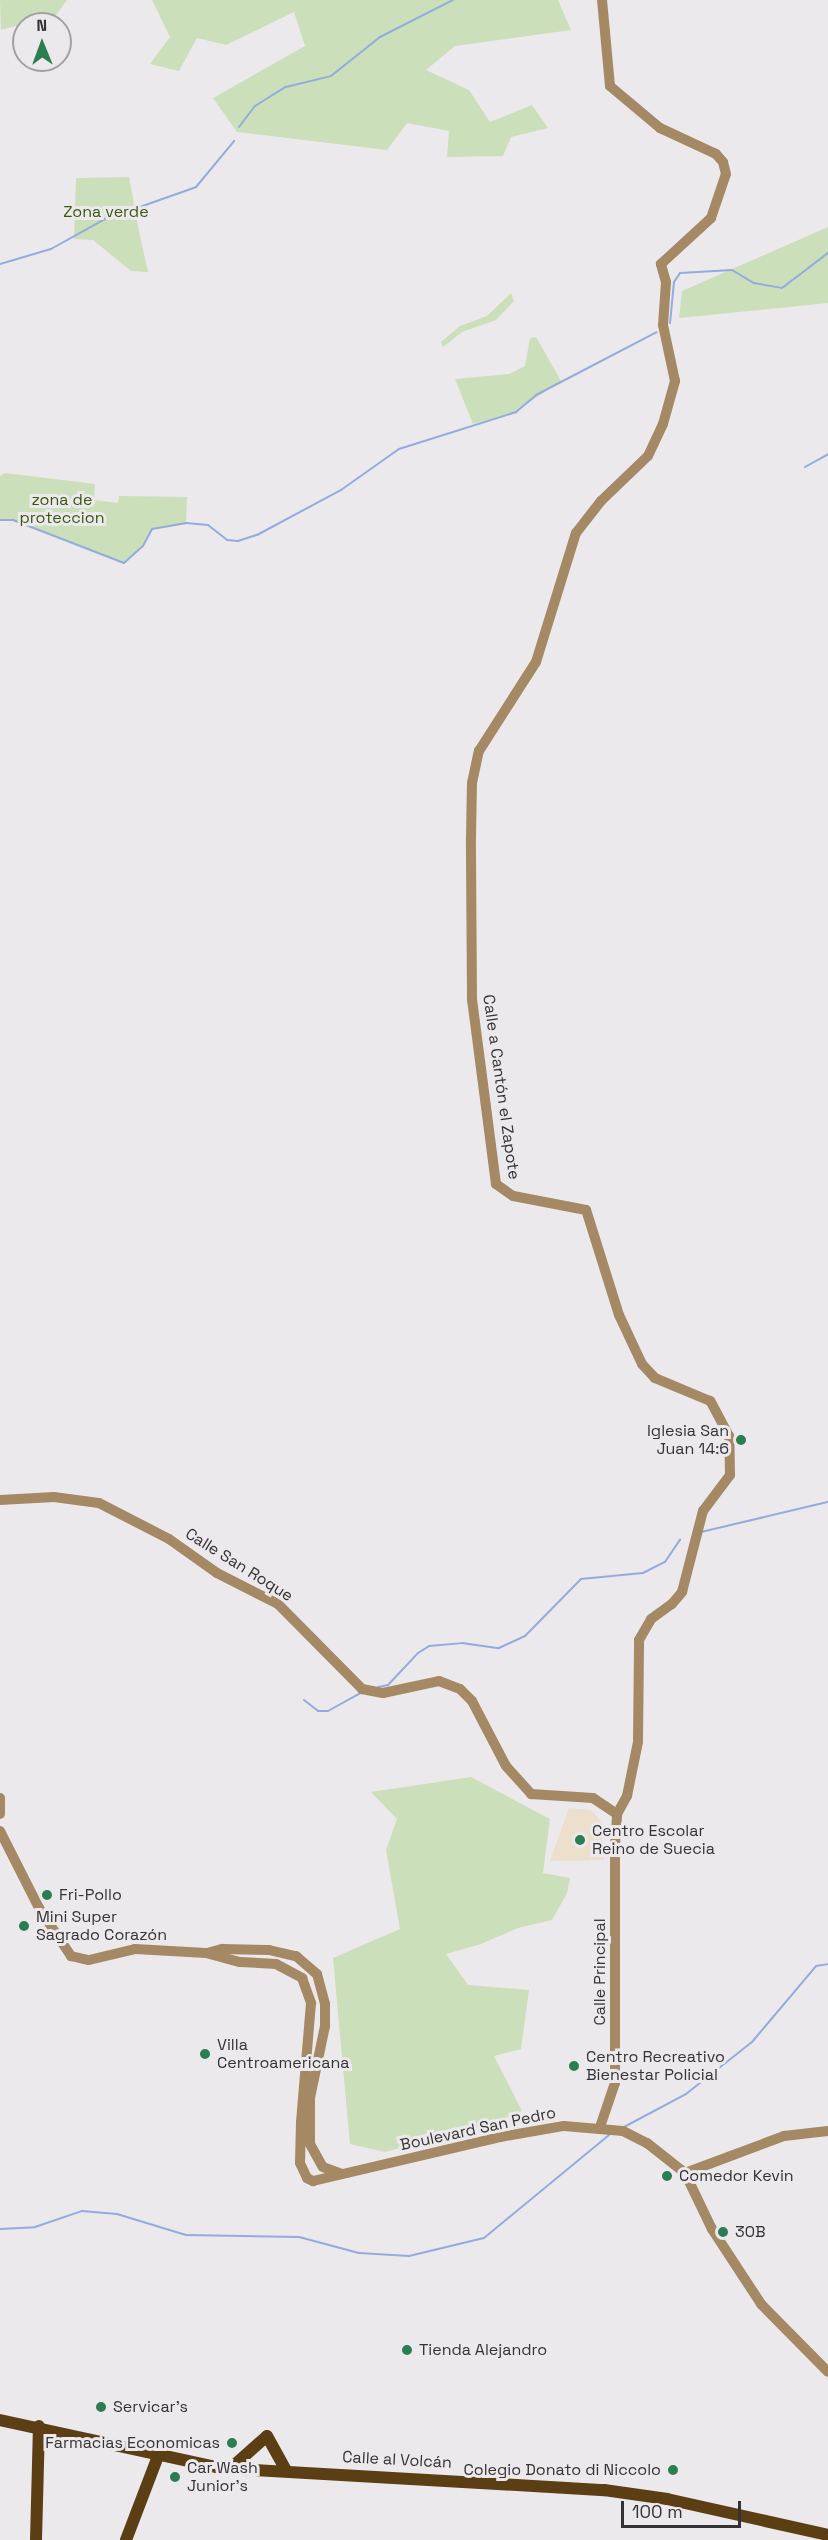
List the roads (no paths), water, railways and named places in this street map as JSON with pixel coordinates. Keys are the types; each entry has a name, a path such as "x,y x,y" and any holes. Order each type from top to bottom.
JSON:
{"main road":[{"name":"Calle al Volcán","path":"0,2420 39,2426 158,2456 231,2468 604,2490 667,2499 828,2535"},
{"path":"36,2540 39,2426"},
{"path":"231,2468 267,2436 285,2470"},
{"path":"126,2540 158,2456"}],"street":[{"name":"Calle a Cantón el Zapote","path":"602,0 610,86 660,128 716,154 725,165 724,184 711,218 661,264 666,282 663,325 675,381 663,424 648,456 600,501 576,533 536,662 484,741 472,786 472,1000 496,1184 513,1196 586,1210 619,1315 642,1364 655,1378 710,1401 729,1437 730,1475 703,1510 682,1592 672,1604 651,1619 639,1640 638,1742 627,1796 617,1814"},
{"name":"Calle San Roque","path":"0,1500 86,1499 114,1511 169,1539 216,1573 278,1604 362,1689 383,1693 439,1682 460,1689 472,1701 506,1766 531,1794 593,1798 617,1814"},
{"path":"0,1798 0,1814"},
{"name":"Calle Principal","path":"600,2127 615,2083 617,1814"},
{"name":"Boulevard San Pedro","path":"0,1833 39,1908 71,1956 89,1960 135,1949 206,1953 290,1969 309,1989 311,2002 300,2163 302,2173 313,2181 500,2137 564,2126 600,2127 623,2131 647,2143 685,2173 712,2229 761,2304 828,2372"},
{"name":"Boulevard San Pedro","path":"206,1953 222,1948 250,1949 296,1956 312,1968 321,1982 326,2004 323,2048 310,2098 308,2129 315,2157 323,2167 342,2174"},
{"path":"249,1962 250,1949"},
{"path":"685,2173 784,2136 828,2132"}],"waterway":[{"path":"239,127 255,106 286,87 331,76 380,37 453,0"},
{"path":"0,264 51,249 103,220 196,187 234,141"},
{"path":"670,323 674,282 680,273 732,270 754,283 782,288 828,253"},
{"path":"0,520 13,520 124,563 143,546 152,529 186,523 208,525 227,540 238,541 257,535 341,490 399,449 516,412 536,395 657,332"},
{"path":"805,467 828,454"},
{"path":"701,1532 828,1502"},
{"path":"378,1687 388,1685 418,1653 429,1646 462,1643 499,1648 525,1636 581,1579 643,1573 665,1562 680,1540"},
{"path":"304,1700 318,1711 328,1711 361,1693"},
{"path":"624,2127 686,2094 752,2042 816,1966 828,1964"},
{"path":"0,2229 35,2227 82,2211 117,2214 186,2235 299,2237 359,2253 409,2256 484,2238 609,2135"}],"place":[{"name":"Iglesia San Juan 14:6","path":"741,1440"},
{"name":"Centro Escolar Reino de Suecia","path":"580,1840"},
{"name":"Fri-Pollo","path":"47,1895"},
{"name":"Mini Super Sagrado Corazón","path":"24,1926"},
{"name":"Villa Centroamericana","path":"205,2054"},
{"name":"Centro Recreativo Bienestar Policial","path":"574,2066"},
{"name":"Comedor Kevin","path":"667,2176"},
{"name":"30B","path":"723,2232"},
{"name":"Tienda Alejandro","path":"407,2350"},
{"name":"Servicar's","path":"101,2407"},
{"name":"Farmacias Economicas","path":"232,2443"},
{"name":"Colegio Donato di Niccolo","path":"673,2470"},
{"name":"Car Wash Junior's","path":"175,2477"}],"park label":[{"name":"Zona verde","path":"106,212"},
{"name":"zona de proteccion","path":"62,509"}]}
